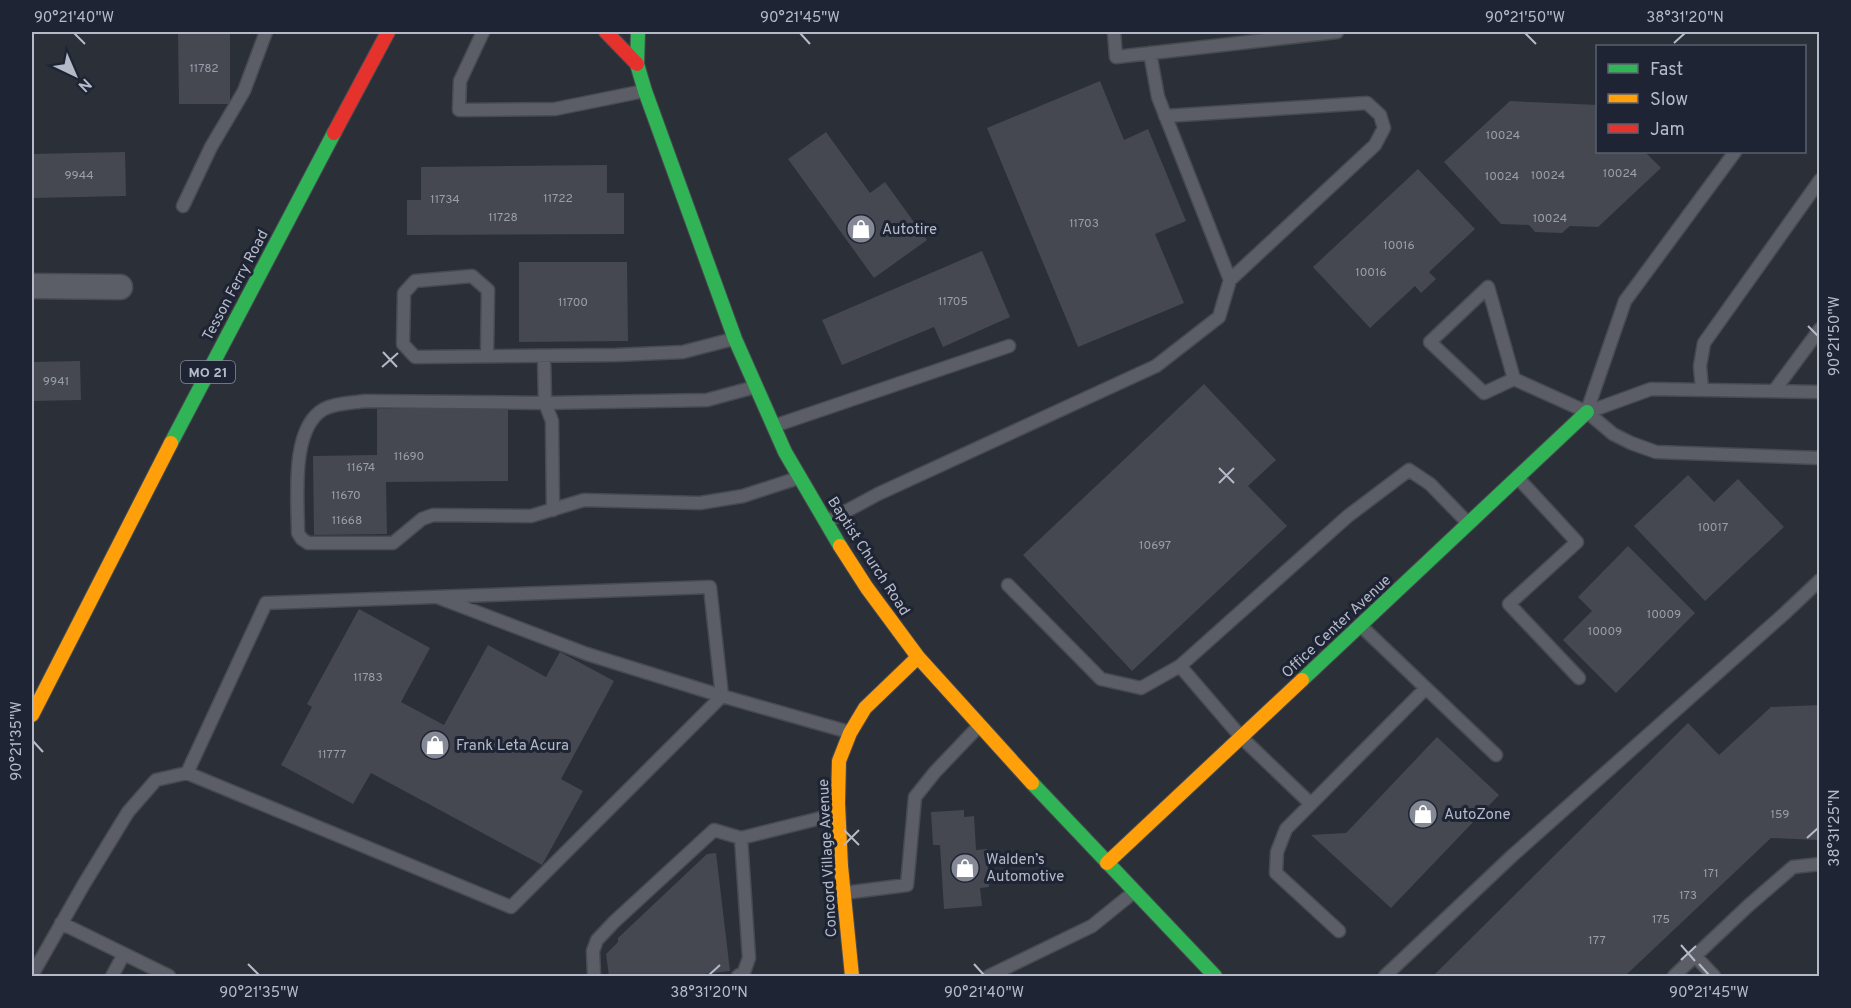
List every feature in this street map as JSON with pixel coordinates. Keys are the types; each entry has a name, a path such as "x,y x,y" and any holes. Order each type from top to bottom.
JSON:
{"street":[{"name":"Tesson Ferry Road","path":"32,715 230,329 388,32"},
{"name":"Baptist Church Road","path":"606,32 637,64"},
{"name":"Baptist Church Road","path":"638,32 637,64 645,91 735,339 773,427 825,522 867,588 918,657 979,726 1215,976"},
{"path":"32,286 120,287"},
{"name":"Office Center Avenue","path":"1107,863 1587,412"},
{"name":"Concord Village Avenue","path":"852,976 843,893 838,814 839,761 850,733 865,708 918,657"}],"lane":[{"path":"183,206 211,147 244,91 266,32"},
{"path":"483,32 460,81 459,110 555,110 645,91"},
{"path":"1114,32 1116,57 1337,32"},
{"path":"1150,53 1158,97 1230,280"},
{"path":"825,522 878,494 1156,366 1220,317 1230,280 1375,145 1384,128 1380,114 1367,103 1165,116"},
{"path":"1587,412 1625,301 1734,153"},
{"path":"1702,390 1700,366 1704,343 1820,180"},
{"path":"487,356 488,290 472,276 415,281 404,292 403,344 415,357 616,355 683,352 735,339"},
{"path":"1514,379 1488,287 1430,342 1484,393 1514,379 1587,412 1613,434 1656,452 1820,458"},
{"path":"1774,391 1820,329"},
{"path":"773,427 1010,346"},
{"path":"544,356 545,403 552,421 553,510"},
{"path":"755,387 707,400 545,403 365,401 338,404 323,410 309,422 302,436 299,463 298,533 308,543 393,543 422,519 433,515 531,516 584,500 700,503 743,496 800,478"},
{"path":"1587,412 1651,389 1820,392"},
{"path":"1008,585 1101,680 1141,688 1180,666 1348,516 1409,471 1430,483 1469,524"},
{"path":"1517,477 1577,542 1509,603 1579,678"},
{"path":"1385,976 1513,855 1820,580"},
{"path":"187,773 266,603 710,587 722,696"},
{"path":"437,597 587,654 850,733"},
{"path":"1360,625 1496,754"},
{"path":"1180,666 1241,737 1311,804"},
{"path":"1339,931 1276,873 1277,852 1286,829 1426,688"},
{"path":"32,975 128,812 156,780 187,773 511,907 722,696"},
{"path":"843,893 907,885 915,797 934,772 979,726"},
{"path":"594,976 593,951 597,940 714,830 741,838 838,814"},
{"path":"738,976 744,972 749,958 741,838"},
{"path":"1674,976 1793,867 1820,864"},
{"path":"989,976 1092,926 1135,892"},
{"path":"61,923 169,976"},
{"path":"112,976 124,954"},
{"path":"1695,956 1714,976"}],"building":[{"path":"178,32 230,32 230,104 179,104"},
{"path":"1100,81 1124,140 1148,129 1186,221 1155,234 1184,303 1078,347 987,128"},
{"path":"1510,101 1596,105 1596,153 1646,153 1661,168 1598,227 1570,226 1562,233 1535,232 1529,225 1501,224 1444,162"},
{"path":"826,132 870,193 885,182 927,240 874,278 788,159"},
{"path":"125,152 126,196 32,198 32,154"},
{"path":"607,165 607,193 624,193 624,234 407,235 407,200 421,200 421,167"},
{"path":"1418,169 1475,229 1429,272 1436,279 1421,293 1415,286 1370,328 1313,267"},
{"path":"982,251 1010,317 943,347 934,327 842,365 822,320"},
{"path":"519,262 627,262 628,341 519,342"},
{"path":"80,361 81,400 32,401 32,362"},
{"path":"1204,384 1276,460 1248,486 1287,526 1132,671 1023,555"},
{"path":"508,407 508,481 386,482 387,534 314,535 313,456 377,455 377,409"},
{"path":"1688,475 1714,502 1738,479 1784,527 1705,601 1634,526"},
{"path":"1628,546 1695,613 1616,693 1563,640 1592,611 1578,597"},
{"name":"Frank Leta Acura","path":"359,609 430,648 401,702 444,725 488,645 546,677 560,652 614,681 561,779 583,791 542,865 371,773 353,804 281,765 312,707 307,704"},
{"path":"1820,705 1820,840 1771,838 1625,976 1433,976 1688,723 1719,755 1771,707"},
{"name":"AutoZone","path":"1437,737 1499,795 1391,908 1311,835 1346,833"},
{"name":"Walden’s Automotive","path":"964,810 964,817 974,816 976,850 987,849 989,887 980,888 982,906 944,909 940,845 933,845 931,812"},
{"path":"716,853 730,971 685,976 609,976 606,954 618,942 618,938 707,854"}],"traffic: fast":[{"path":"638,32 637,64 645,91 735,339 785,452 840,546"},
{"path":"171,443 334,133"},
{"path":"1302,680 1587,412"},
{"path":"1032,783 1215,976"}],"traffic: slow":[{"path":"32,715 171,443"},
{"path":"840,546 867,588 918,657 1032,783"},
{"path":"852,976 841,866 839,761 850,733 865,708 918,657"},
{"path":"1107,863 1302,680"}],"traffic: jam":[{"path":"334,133 388,32"},
{"path":"606,32 637,64"}],"place":[{"name":"Autotire","path":"861,229"},
{"name":"Frank Leta Acura","path":"435,745"},
{"name":"AutoZone","path":"1423,814"},
{"name":"Walden’s Automotive","path":"965,868"}]}
